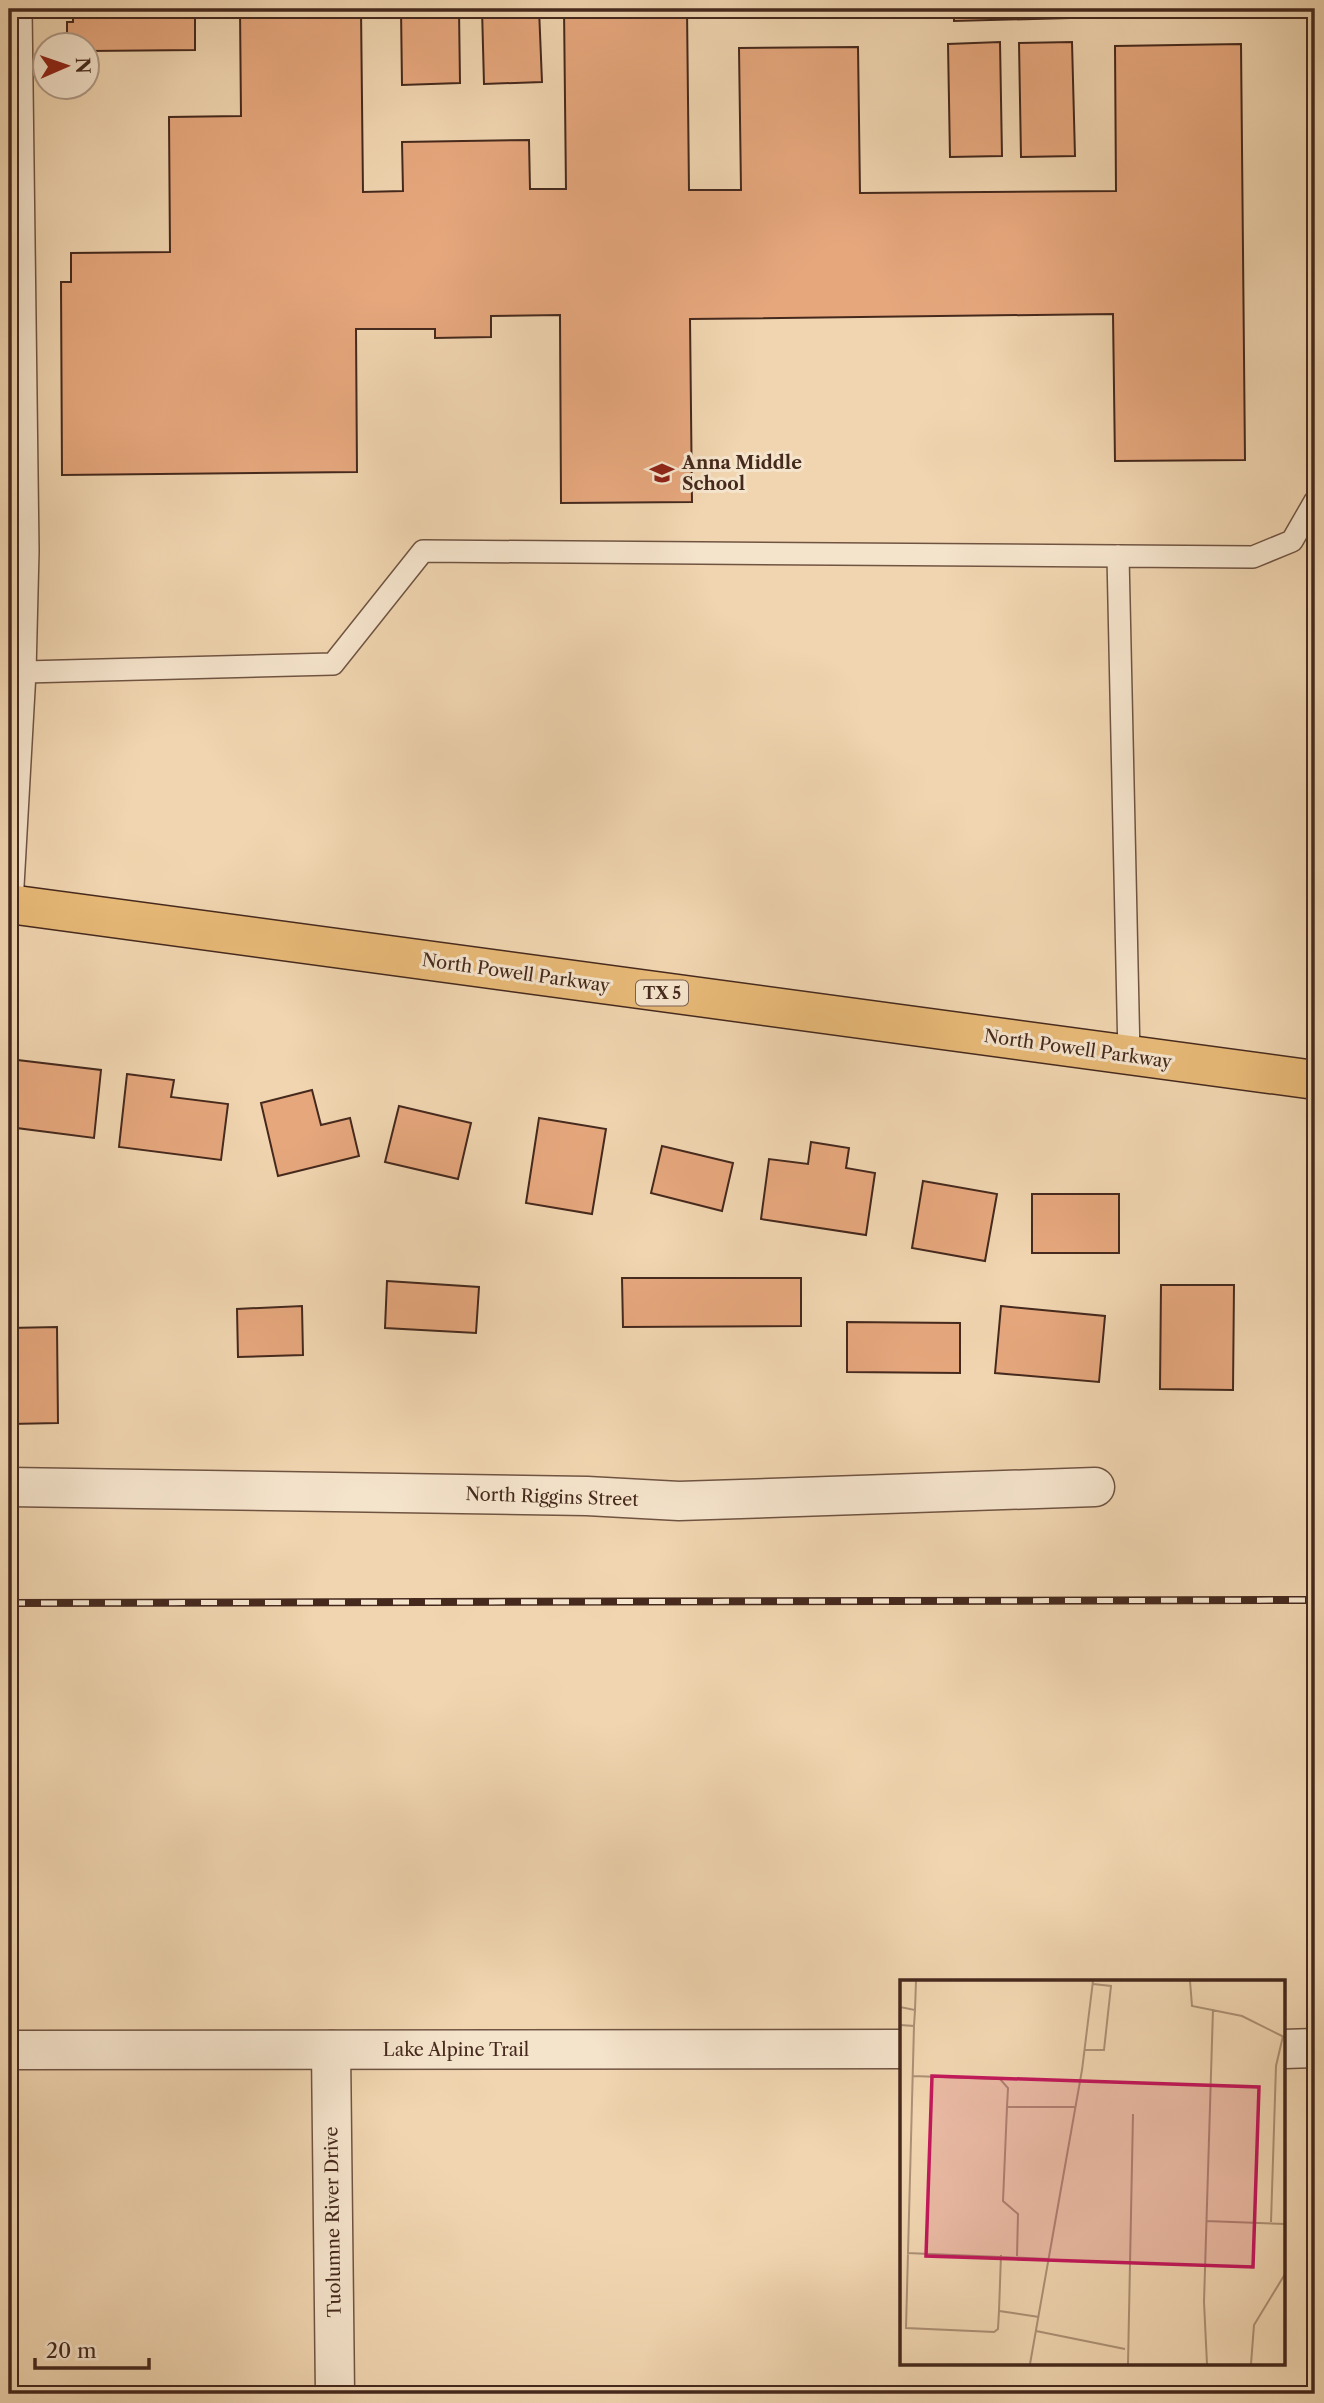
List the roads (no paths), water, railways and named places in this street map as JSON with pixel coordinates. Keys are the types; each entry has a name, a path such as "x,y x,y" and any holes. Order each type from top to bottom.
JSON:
{"main road":[{"name":"North Powell Parkway","path":"10,904 1315,1080"}],"street":[{"name":"North Riggins Street","path":"9,1487 587,1496 679,1501 1096,1487"},
{"name":"Lake Alpine Trail","path":"9,2050 900,2049"},
{"path":"1286,2049 1315,2049"},
{"name":"Tuolumne River Drive","path":"331,2050 335,2394"}],"lane":[{"path":"10,904 25,672 18,551 21,9"},
{"path":"25,672 333,664 423,551 1252,557 1292,541 1315,501"},
{"path":"1118,556 1129,1056"}],"railway":[{"path":"9,1603 1315,1600"}],"place":[{"name":"Anna Middle School","path":"662,473"}]}
